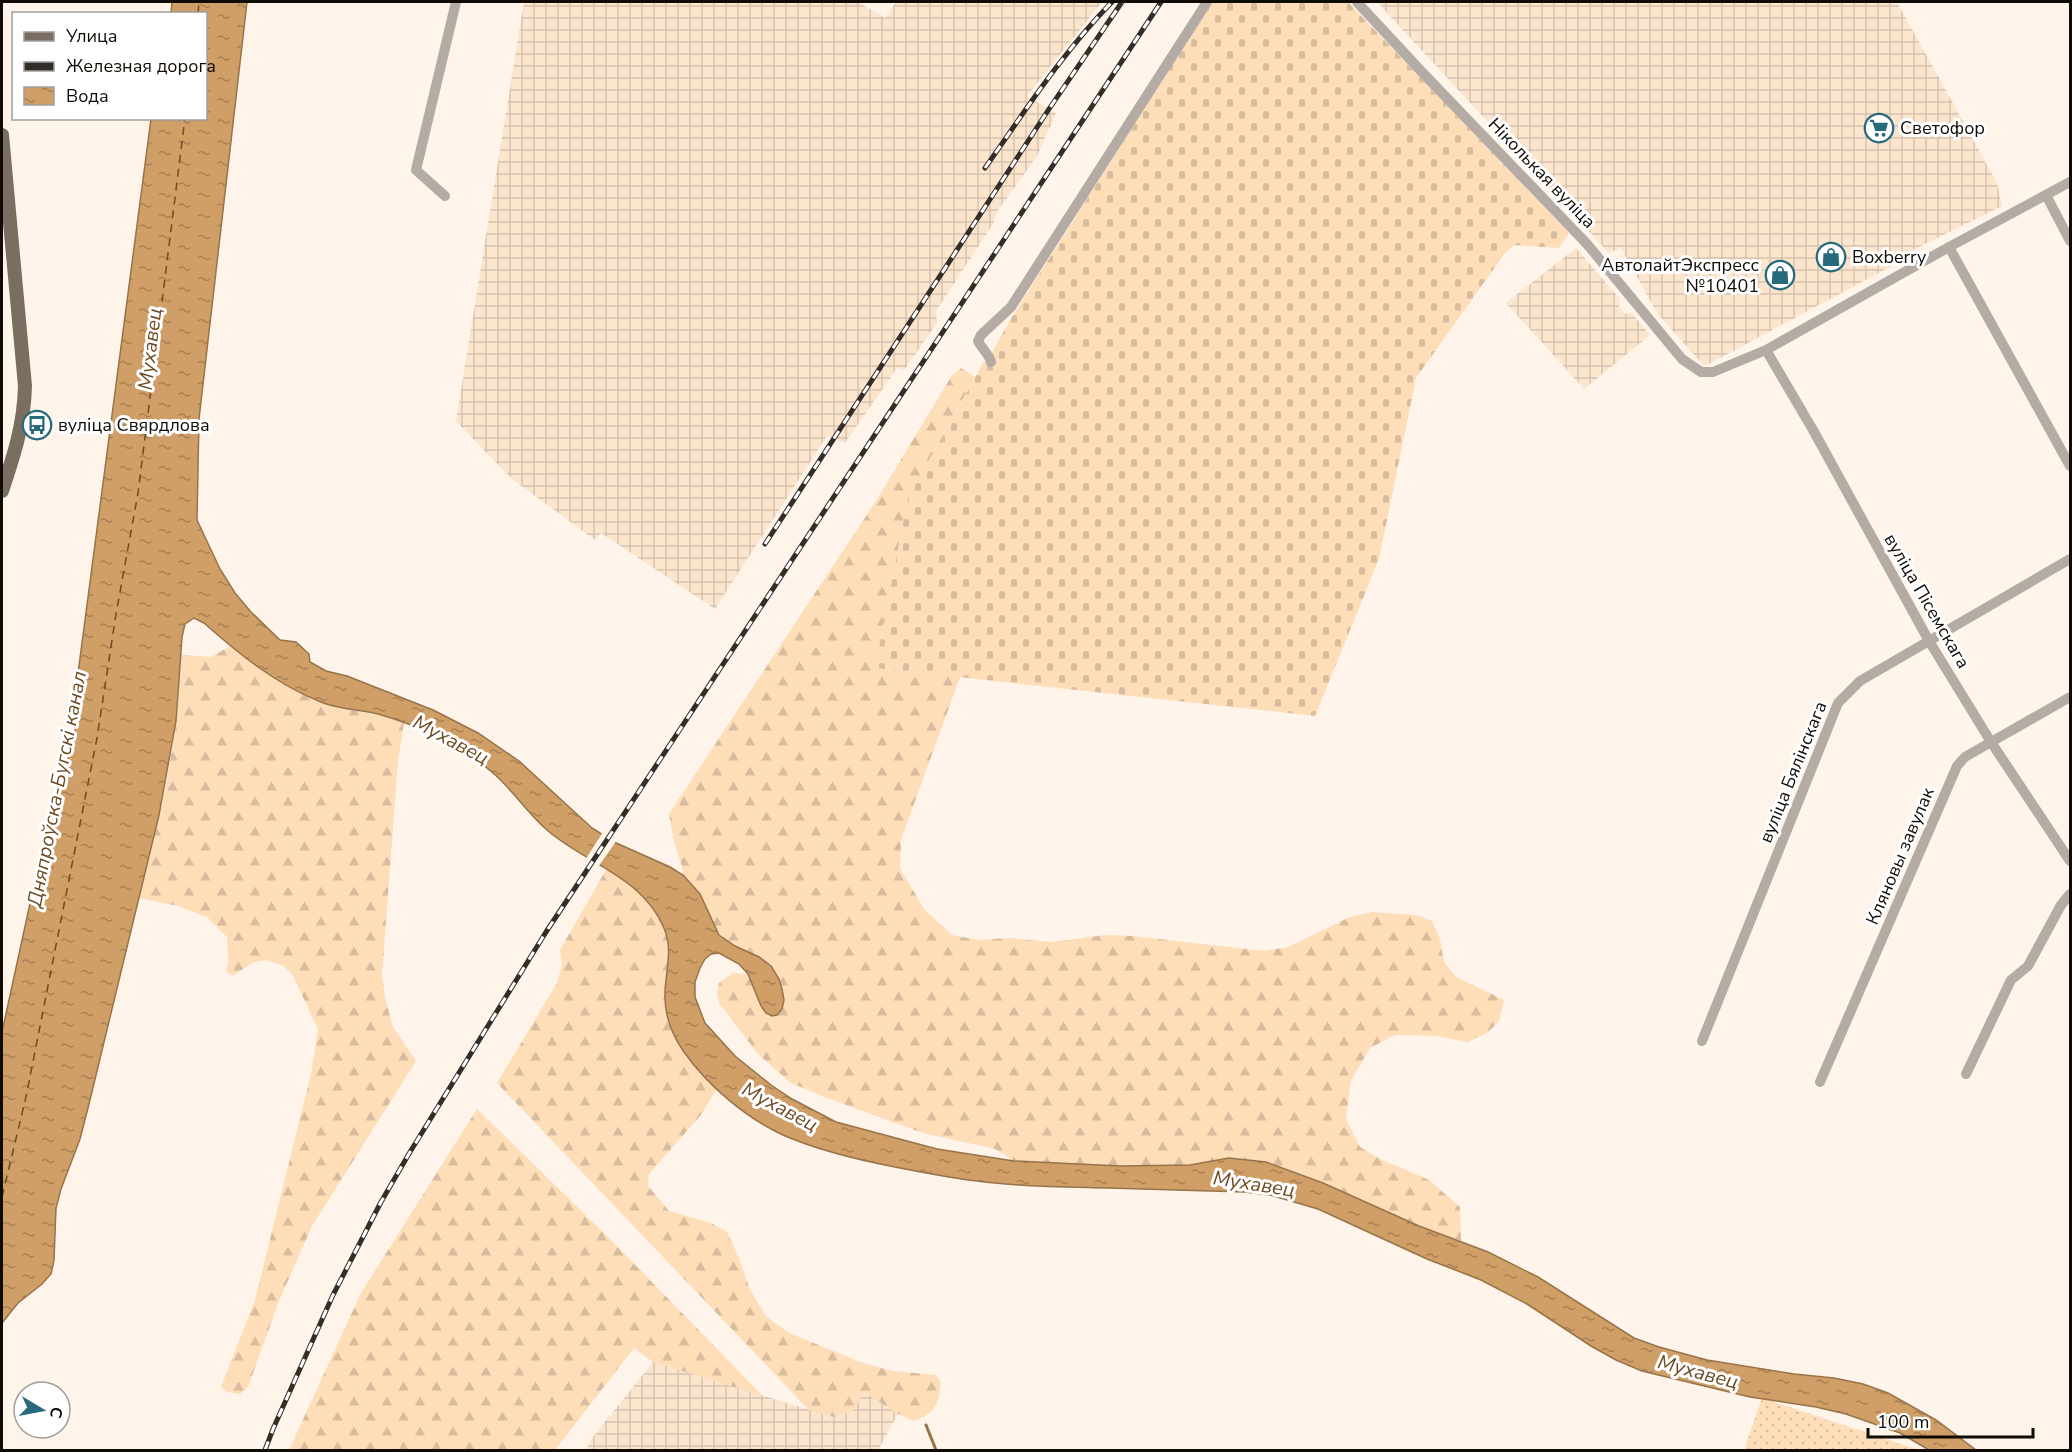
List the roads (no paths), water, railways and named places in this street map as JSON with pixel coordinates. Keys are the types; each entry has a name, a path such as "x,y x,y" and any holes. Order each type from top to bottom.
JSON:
{"main road":[{"path":"2,135 7,263 24,362 25,406 17,448 2,491"}],"street":[{"path":"445,196 416,170 456,2"},
{"path":"991,362 990,356 978,341 981,335 1011,308 1207,2"},
{"name":"Ніколькая вуліца","path":"1357,2 1587,244 1682,359 1701,372 1713,372 1766,350 2070,182"},
{"path":"2046,195 2070,241"},
{"path":"1949,247 2067,452 2070,466"},
{"name":"вуліца Пісемскага","path":"1766,350 1819,440 1929,641 1991,742 2070,861"},
{"name":"вуліца Бялінскага","path":"1702,1041 1838,703 1860,681 2070,559"},
{"name":"Кляновы завулак","path":"1820,1082 1958,766 1965,758 2070,697"},
{"path":"1966,1074 2011,980 2028,966 2061,905 2070,894"}],"water":[{"path":"172,2 247,2 199,419 197,520 220,569 235,593 251,612 280,640 296,642 309,654 310,662 326,671 347,676 433,710 478,733 519,761 592,828 614,842 683,875 700,894 719,935 735,946 759,957 771,966 779,979 784,1000 782,1009 777,1015 772,1016 766,1013 761,1006 748,974 739,964 719,953 711,954 705,959 695,982 695,997 705,1023 735,1056 771,1085 836,1122 937,1149 1014,1161 1120,1166 1190,1165 1229,1158 1266,1162 1323,1183 1419,1226 1488,1252 1538,1277 1634,1338 1707,1360 1863,1384 1888,1393 1936,1420 1976,1450 1929,1450 1900,1433 1846,1414 1750,1397 1642,1371 1591,1346 1527,1304 1481,1280 1427,1259 1318,1209 1270,1195 1245,1192 1031,1186 974,1181 853,1158 783,1135 755,1120 716,1089 694,1065 680,1045 672,1031 666,1008 665,992 669,952 667,936 654,910 628,883 562,842 533,816 500,780 481,763 454,745 408,724 378,714 328,705 305,695 259,668 204,623 194,618 185,624 182,637 176,721 159,815 80,1139 56,1208 54,1260 51,1274 18,1303 2,1323 2,1032 53,798 73,745 77,681 151,120 207,120 207,12 171,12"}],"waterway":[{"path":"926,1425 936,1450"}],"railway":[{"path":"985,168 1061,61 1112,2"},
{"path":"765,544 1049,109 1122,2"},
{"path":"265,1450 333,1295 381,1202 546,932 1161,2"}],"place":[{"name":"Светофор","path":"1879,128"},
{"name":"Boxberry","path":"1831,257"},
{"name":"АвтолайтЭкспресс №10401","path":"1780,275"},
{"name":"вуліца Свярдлова","path":"37,425"}],"water label":[{"name":"Мухавец","path":"150,349"},
{"name":"Мухавец","path":"451,740"},
{"name":"Дняпроўска-Бугскі канал","path":"57,789"},
{"name":"Мухавец","path":"780,1107"},
{"name":"Мухавец","path":"1254,1184"},
{"name":"Мухавец","path":"1698,1372"}]}
